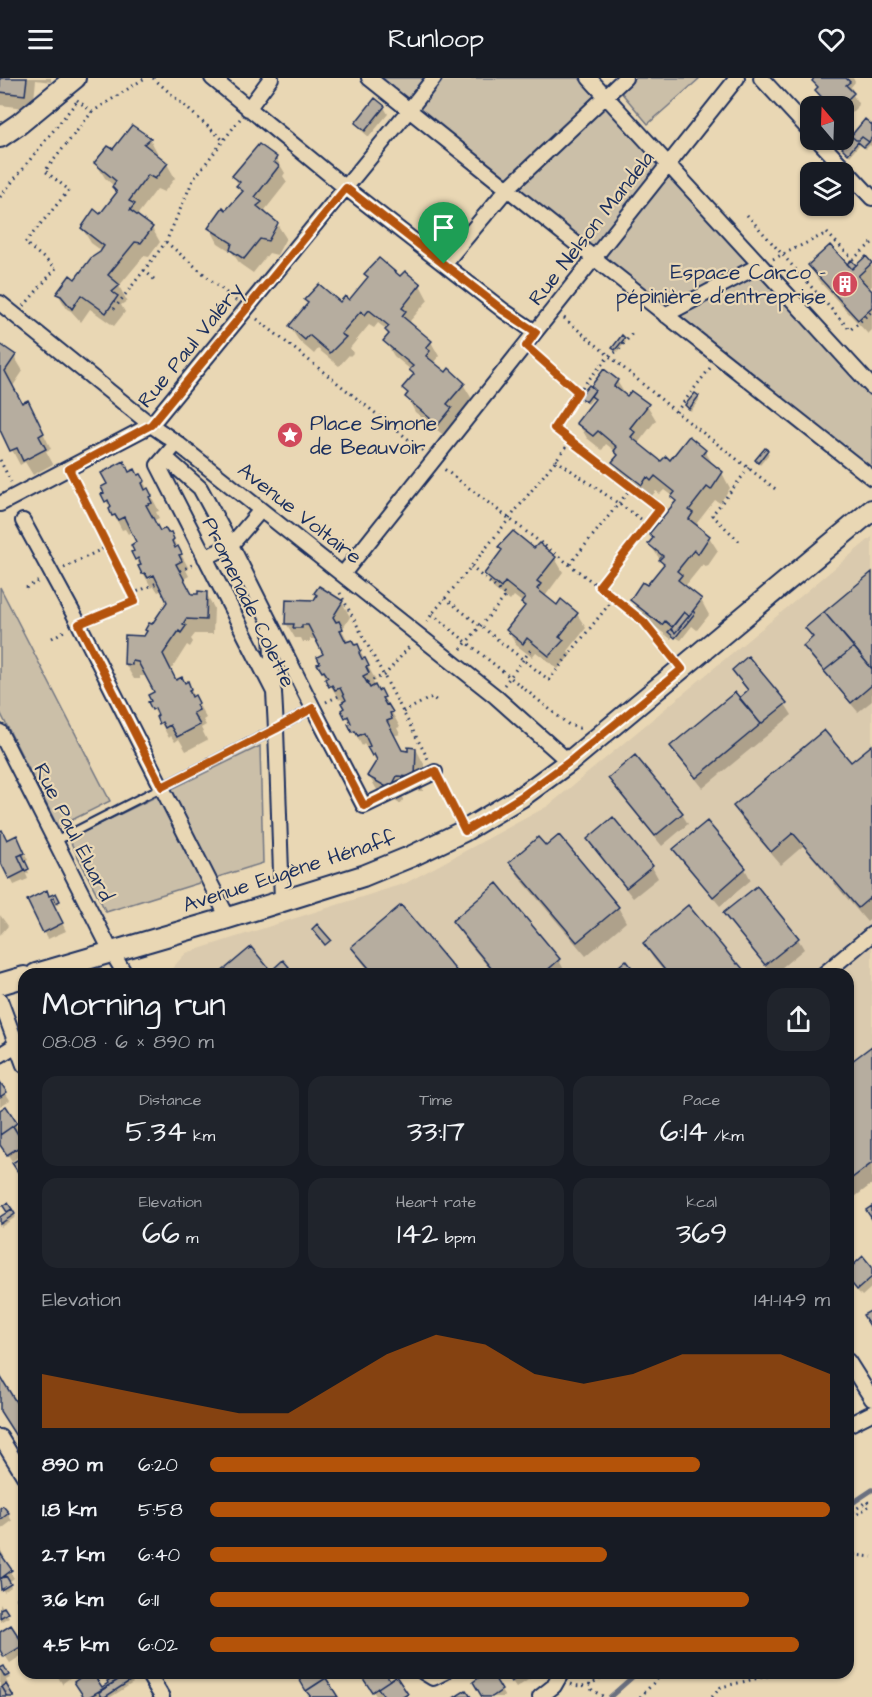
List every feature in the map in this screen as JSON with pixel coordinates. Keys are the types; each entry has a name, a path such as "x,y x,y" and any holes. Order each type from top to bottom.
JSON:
{"main road":[{"path":"0,137 75,78"},
{"name":"Avenue Eugène Hénaff","path":"56,968 363,876 465,831 521,797 569,762 872,510"},
{"path":"0,984 18,979"}],"street":[{"path":"212,78 346,188 504,311 536,332"},
{"path":"248,109 271,78"},
{"path":"369,78 872,478"},
{"name":"Rue Paul Valéry","path":"0,504 151,425 434,78"},
{"path":"589,78 872,387"},
{"path":"444,264 507,189 625,78"},
{"name":"Rue Nelson Mandela","path":"343,574 737,78"},
{"path":"761,78 800,120"},
{"path":"827,150 872,198"},
{"path":"665,315 760,265"},
{"name":"Avenue Voltaire","path":"0,303 495,696 569,762"},
{"path":"177,443 165,457 200,488 364,806 435,771"},
{"name":"Promenade Colette","path":"165,457 158,465 274,692 282,901"},
{"path":"205,558 231,545 261,510"},
{"path":"23,521 79,624 228,918"},
{"path":"271,624 274,692"},
{"name":"Rue Paul Éluard","path":"0,732 121,968"},
{"path":"831,968 872,934"},
{"path":"0,1000 18,1049"},
{"path":"0,1055 16,1044"},
{"path":"854,1370 872,1398"},
{"path":"854,1422 872,1413"},
{"path":"0,1437 18,1466"},
{"path":"151,1679 162,1697"},
{"path":"540,1697 554,1686 558,1679"}],"lane":[{"path":"56,841 313,708"}],"path":[{"path":"16,316 56,268 25,243 69,190 45,171 92,112 145,78"},
{"path":"153,78 224,140"},
{"path":"0,197 78,100"},
{"path":"114,309 166,242 193,180 248,109"},
{"path":"747,215 850,330 872,311"},
{"path":"760,265 827,233 853,259 872,243"},
{"path":"166,242 246,310 434,460 644,622 682,669"},
{"path":"144,270 158,282"},
{"path":"553,310 778,491"},
{"path":"599,586 660,509 554,428 578,392 634,331"},
{"path":"526,346 578,392"},
{"path":"676,411 719,357"},
{"path":"367,682 385,675 419,635 432,614 572,440"},
{"path":"0,460 18,495"},
{"path":"556,460 648,524"},
{"path":"739,541 712,515 749,468"},
{"path":"52,638 135,601 69,469"},
{"path":"570,564 632,487"},
{"path":"451,661 506,596 471,567"},
{"path":"343,574 336,585 465,831"},
{"path":"132,594 158,583"},
{"path":"445,598 549,680 614,598"},
{"path":"432,614 569,725 579,728 590,724"},
{"path":"495,696 533,647"},
{"path":"313,708 344,694"},
{"path":"404,712 432,697 439,703"},
{"path":"854,1511 867,1501 871,1504 854,1517"},
{"path":"854,1555 872,1557"},
{"path":"565,1679 575,1686 591,1688 604,1697"},
{"path":"588,1679 591,1688"},
{"path":"591,1688 601,1679"},
{"path":"639,1697 657,1679"},
{"path":"712,1697 721,1687 755,1679"}],"shaded area":[{"path":"377,78 579,78 759,268 872,394 872,473"},
{"path":"636,78 700,78 648,124 620,91"},
{"path":"872,537 872,1184 854,1198 854,968 172,968 186,953 406,883 548,806"},
{"path":"0,587 110,801 58,827 0,712"},
{"path":"260,746 263,863 106,912 69,839"}],"building":[{"path":"0,78 27,78 25,95 0,92"},
{"path":"814,78 846,78 850,82 846,85 854,93 851,96 821,96 815,90 818,87 812,81"},
{"path":"375,98 385,106 365,131 355,123"},
{"path":"865,119 872,125 872,137 869,142 862,137 856,140 854,132"},
{"path":"132,125 151,138 144,144 168,163 155,179 148,175 129,201 135,204 130,210 153,227 141,243 135,242 108,275 120,285 112,292 118,296 106,313 81,295 72,309 61,296 56,294 70,275 75,279 91,258 104,246 81,228 94,209 100,214 117,192 112,187 116,181 94,163 108,146 113,149"},
{"path":"862,137 869,142 864,147 858,142 854,147 854,138 859,140"},
{"path":"259,144 277,157 274,162 279,166 255,197 262,202 257,206 278,223 268,241 260,239 244,259 230,250 232,243 208,228 223,207 226,210 243,191 236,186 240,182 232,176"},
{"name":"Espace Carco - pépinière d'entreprise","path":"830,245 852,269 866,256 872,263 858,276 872,291 872,307 858,320 808,265"},
{"path":"379,258 400,276 405,271 421,284 402,308 406,311 402,316 432,341 426,348 430,351 426,356 446,372 449,368 465,383 447,404 452,408 438,425 405,397 408,393 402,388 414,374 409,370 413,366 383,341 389,334 385,330 389,326 369,310 365,315 361,311 341,334 346,337 330,353 309,335 305,340 289,326 308,303 304,300 319,284 340,302 345,296 349,300 368,277 364,274"},
{"path":"851,260 856,265 852,269 847,264"},
{"path":"622,335 625,338 615,350 612,348"},
{"path":"0,344 16,355 5,371 22,403 28,400 44,433 39,436 46,449 23,461 17,448 10,451 0,430"},
{"path":"604,369 618,380 614,386 627,396 631,391 649,404 630,428 635,432 631,437 661,461 666,456 670,460 689,436 706,450 702,455 723,472 711,490 707,487 689,510 693,513 689,519 710,536 698,554 694,550 677,571 682,575 678,580 702,599 689,616 684,612 672,627 665,621 662,625 630,600 642,582 647,585 664,564 659,560 663,556 648,544 653,538 649,534 676,501 671,497 675,492 655,476 651,481 647,477 642,485 612,462 618,455 614,451 617,447 598,431 593,436 576,423 595,399 591,396 595,390 591,386"},
{"path":"589,385 595,390 586,402 579,397"},
{"path":"695,393 699,396 689,409 685,405"},
{"path":"765,448 768,450 758,463 755,460"},
{"path":"124,461 129,472 135,469 145,481 142,483 145,490 148,488 152,496 149,497 152,503 146,505 160,531 165,528 168,533 171,532 175,548 178,546 182,554 179,555 182,561 176,564 192,594 198,594 198,591 207,592 206,620 186,619 183,624 186,626 181,633 179,631 163,654 176,680 182,677 185,683 188,681 192,697 195,695 199,703 196,705 199,710 193,713 200,725 177,737 170,725 165,728 162,722 159,724 155,708 152,710 148,702 151,701 148,695 154,692 138,662 132,661 132,665 124,664 125,635 144,636 149,623 152,624 167,602 154,575 148,578 145,573 142,574 138,566 141,565 138,558 135,560 131,552 134,551 131,545 136,542 124,517 118,520 115,515 112,516 108,500 105,502 101,494 104,493 101,487 107,484 101,473"},
{"path":"513,531 534,548 539,543 556,557 537,581 541,584 537,589 557,605 561,599 578,613 559,637 564,640 549,656 527,638 523,644 506,630 525,606 521,603 525,598 505,582 501,588 484,574 502,550 498,547"},
{"path":"872,572 872,669 824,612"},
{"path":"319,586 343,601 333,617 336,622 339,621 343,629 340,630 346,642 352,640 355,645 358,644 362,659 365,658 369,666 366,667 369,673 363,676 370,688 375,685 378,691 381,689 385,697 382,698 393,712 390,713 392,719 387,721 402,750 408,751 408,747 416,748 415,777 397,776 392,790 367,776 377,760 367,747 370,746 364,733 358,736 355,731 352,732 348,724 351,723 348,716 345,718 341,710 344,708 341,703 346,700 340,688 335,690 332,685 329,687 325,679 328,677 317,664 320,663 317,657 323,654 308,625 293,628 294,624 285,624 286,599 314,600 317,595 314,593"},
{"path":"693,611 695,613 675,638 668,632 671,629 675,633"},
{"path":"684,612 689,616 675,633 671,629"},
{"path":"824,612 854,647 824,671 803,646 813,637 805,628"},
{"path":"854,647 872,669 872,685 851,703 824,671"},
{"path":"748,656 787,703 761,724 739,698 748,690 732,670"},
{"path":"735,692 761,724 696,778 670,746"},
{"path":"824,730 851,762 872,745 872,896 858,908 793,833 771,852 733,806"},
{"path":"635,755 683,813 655,836 608,778"},
{"path":"613,817 653,866 626,888 587,839"},
{"path":"707,821 746,868 713,897 673,849"},
{"path":"2,830 7,840 17,835 25,853 18,856 25,871 9,879 0,861 0,831"},
{"path":"559,835 619,907 577,942 509,862 538,837 546,846"},
{"path":"22,854 29,869 25,871 18,856"},
{"path":"497,883 560,959 550,968 491,968 452,921"},
{"path":"757,886 799,938 765,965 723,913"},
{"path":"47,890 49,896 56,893 60,901 56,903 54,897 51,899 63,923 43,933 27,900"},
{"path":"401,905 454,968 369,968 351,947"},
{"path":"688,905 742,968 663,968 643,943"},
{"path":"317,924 331,940 325,945 312,929"},
{"path":"251,947 268,968 226,968"},
{"path":"283,960 288,968 274,968"},
{"path":"626,960 632,968 617,968"},
{"path":"872,1046 872,1163 854,1176 854,1060"},
{"path":"0,1082 7,1092 0,1097"},
{"path":"6,1106 17,1123 0,1135 0,1110"},
{"path":"13,1126 18,1134 18,1148 7,1155 0,1145 0,1135"},
{"path":"18,1160 18,1172 12,1163"},
{"path":"8,1203 12,1209 7,1212 3,1206"},
{"path":"872,1206 872,1219 866,1210"},
{"path":"12,1209 15,1214 0,1224 0,1217"},
{"path":"863,1256 872,1267 872,1277 857,1290 854,1286 854,1264"},
{"path":"872,1310 872,1329 863,1315"},
{"path":"0,1376 18,1405 18,1439 0,1411"},
{"path":"3,1506 9,1513 0,1520 0,1508"},
{"path":"0,1553 12,1570 0,1579"},
{"path":"6,1576 11,1584 1,1590 0,1579"},
{"path":"4,1607 8,1613 0,1618 0,1609"},
{"path":"11,1625 18,1636 18,1649 4,1657 0,1650 0,1632"},
{"path":"4,1666 9,1675 5,1677 0,1668"},
{"path":"78,1679 97,1679 102,1687 110,1679 118,1680 89,1697 84,1697 74,1682"},
{"path":"120,1679 133,1679 105,1697 102,1697 99,1692"},
{"path":"299,1679 324,1679 306,1691"},
{"path":"327,1679 338,1697 311,1697 306,1691"},
{"path":"363,1679 389,1679 390,1680 372,1692"},
{"path":"392,1679 398,1679 408,1694 403,1697 384,1697 378,1688"},
{"path":"477,1679 495,1679 502,1690 492,1697 482,1697 473,1682"},
{"path":"6,1684 14,1697 8,1697 2,1687"},
{"path":"2,1687 8,1697 0,1697"},
{"path":"466,1690 471,1697 455,1697"}],"waterway":[{"path":"854,1502 872,1490"},
{"path":"610,1697 630,1679"}],"place":[{"name":"Espace Carco - pépinière d'entreprise","path":"845,284"},
{"name":"Place Simone de Beauvoir","path":"290,435"}],"route":[{"path":"346,188 444,264 504,311 536,332 526,346 578,392 554,428 660,509 599,586 644,622 682,669 569,762 521,797 465,831 435,771 364,806 313,708 162,787 79,624 135,601 69,469 151,425 346,188"}]}
